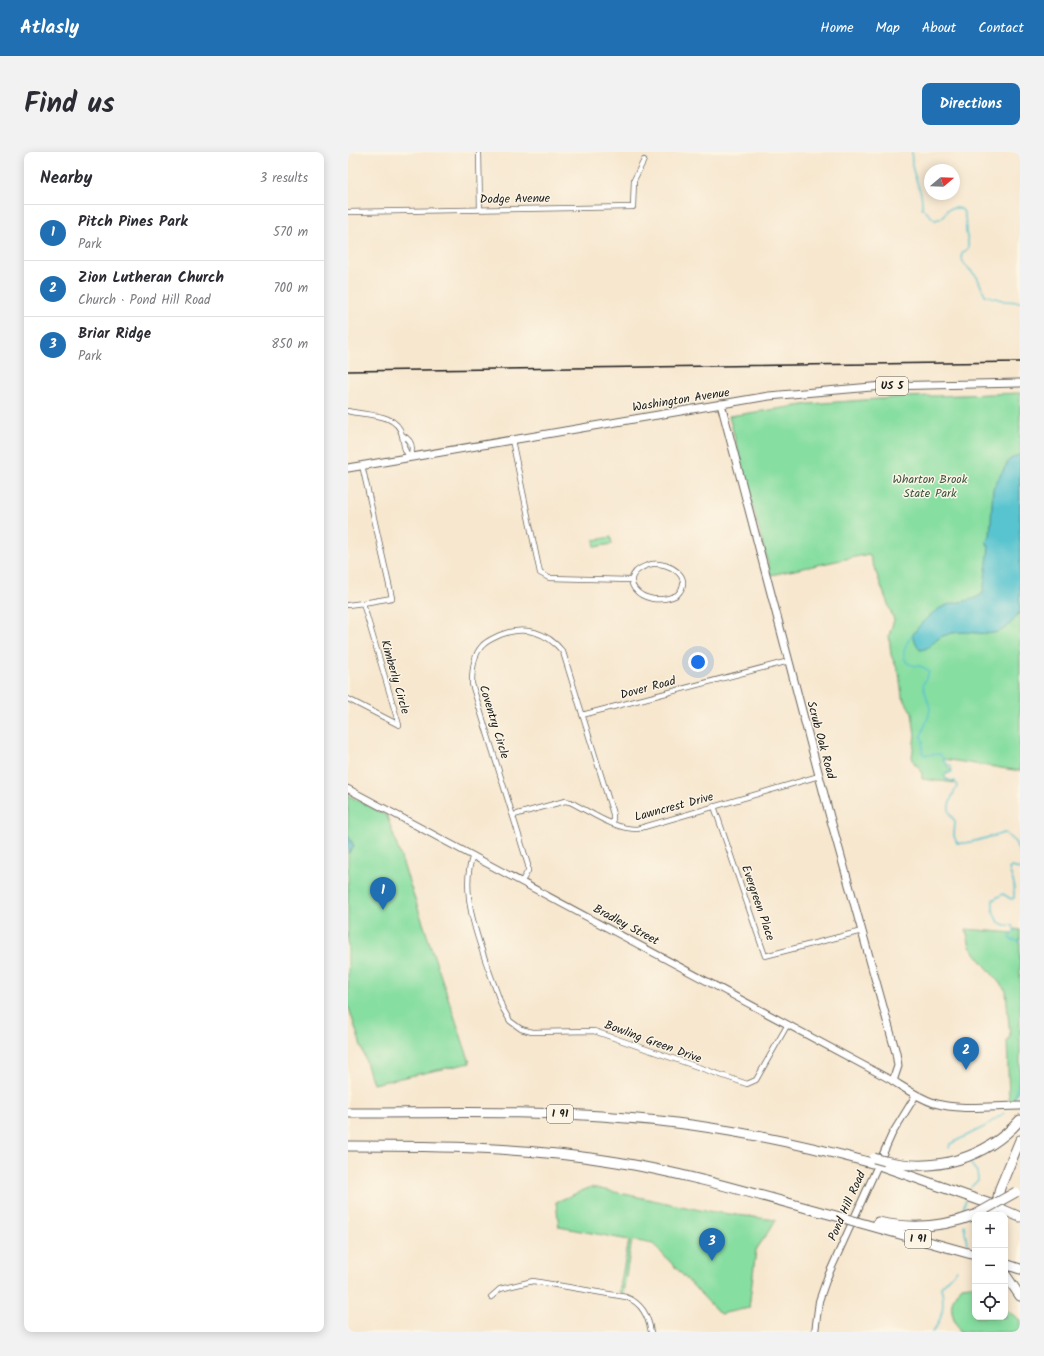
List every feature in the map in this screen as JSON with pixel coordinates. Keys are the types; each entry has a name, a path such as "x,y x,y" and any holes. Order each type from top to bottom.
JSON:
{"highway":[{"name":"I 91","path":"348,1113 537,1113 634,1118 743,1133 883,1164 990,1204 996,1211 1020,1217"},
{"path":"883,1164 921,1166 956,1161 988,1147 1007,1133 1020,1120"},
{"path":"996,1211 1000,1188 1020,1140"},
{"name":"I 91","path":"348,1146 491,1148 546,1152 605,1160 682,1175 972,1254"},
{"path":"981,1212 1018,1191"},
{"path":"859,1223 874,1222 894,1225 925,1226 954,1222 972,1217"},
{"path":"1008,1265 1019,1269"},
{"path":"1008,1278 1020,1296"}],"main road":[{"name":"Washington Avenue","path":"348,468 769,396 851,388 1020,383"},
{"name":"Scrub Oak Road","path":"721,404 819,776 898,1058 897,1070 893,1081"},
{"path":"893,1081 916,1095 933,1102 949,1106 1020,1106"}],"street":[{"path":"479,152 480,210"},
{"name":"Dodge Avenue","path":"348,212 633,207 634,180 644,160"},
{"path":"348,411 388,419 397,426 402,435 405,451 410,457"},
{"path":"402,435 410,440 412,446 410,457"},
{"path":"512,440 540,573 549,578 631,580"},
{"path":"348,605 392,598 362,465"},
{"path":"652,564 664,564 677,571 682,579 683,585 677,595 658,600 641,595 634,588 631,580 634,574 642,567 652,564"},
{"name":"Kimberly Circle","path":"348,699 399,725 363,603"},
{"name":"Coventry Circle","path":"522,881 528,871 528,865 514,815 472,684 475,659 481,646 493,638 520,629 544,634 555,642 565,658 614,814 613,824"},
{"name":"Dover Road","path":"582,715 789,661"},
{"name":"Lawncrest Drive","path":"514,815 565,801 570,802 613,824 626,829 637,829 819,776"},
{"name":"Bradley Street","path":"348,789 893,1081"},
{"name":"Evergreen Place","path":"714,806 765,956 862,930"},
{"name":"Bowling Green Drive","path":"473,855 469,868 468,879 468,900 471,914 502,1007 510,1021 521,1029 532,1032 594,1031 747,1084 756,1080 788,1024"},
{"name":"Pond Hill Road","path":"815,1332 819,1301 826,1278 892,1134 916,1095"},
{"path":"491,1298 500,1289 533,1281 626,1297 636,1300 648,1317 651,1332"}],"green space":[{"name":"Wharton Brook State Park","path":"1020,393 1020,771 943,759 952,772 945,775 945,778 956,783 922,779 922,772 918,766 915,765 912,757 915,735 912,713 902,696 899,673 891,655 889,635 894,620 869,554 771,575 729,416 810,404 905,397"},
{"path":"611,537 612,544 595,547 594,540"},
{"path":"348,795 387,816 470,1063 373,1084 348,1005"},
{"path":"966,929 1013,933 1015,929 1020,930 1020,1088 1011,1102 1009,1101 1007,1039 1010,1038 1006,991 970,947"},
{"path":"591,1187 700,1210 776,1220 756,1250 749,1308 720,1314 653,1244 632,1240 623,1293 619,1292 629,1240 559,1227 556,1202"},
{"path":"962,1286 972,1286 972,1320 1008,1320 1008,1311 1020,1320 1020,1332 960,1332 952,1314 952,1303 957,1292"}],"water":[{"path":"1020,454 1020,611 1011,623 1003,630 984,634 965,632 954,633 937,639 923,650 920,650 912,636 919,626 933,612 950,604 972,599 983,593 989,547 986,541 990,537 993,488 1009,460"},
{"path":"348,835 354,846 348,854"}],"waterway":[{"path":"912,152 914,175 921,194 922,208 935,220 942,217 947,210 954,208 959,208 962,210 965,217 968,244 968,248 962,254 961,258 965,265 977,277 985,295 1005,301 1020,302"},
{"path":"912,636 905,647 905,660 912,665 924,667 929,672 923,685 930,708 921,736 923,741 922,753 925,755 940,754 946,764 951,765 952,772 945,773 944,776 946,780 955,781 957,786 949,804 949,812 955,821 954,836 957,843 961,844 973,842 1005,833 1015,842 1020,854"},
{"path":"1020,869 1011,867 1009,869 1014,884 1014,898 1011,899 1003,894 993,900 994,915 1002,924 1012,925 1015,931 1010,936 1010,939 1020,942"},
{"path":"1014,1100 1020,1077"},
{"path":"949,1148 950,1144 984,1127 1004,1113"},
{"path":"970,1163 977,1172 978,1180 971,1187"},
{"path":"963,1212 965,1201"},
{"path":"964,1225 967,1244"},
{"path":"932,1332 941,1317 943,1305 941,1287 957,1270"}],"railway":[{"path":"348,371 1020,362"}],"place":[{"name":"Pitch Pines Park","path":"383,910"},
{"name":"Zion Lutheran Church","path":"966,1070"},
{"name":"Briar Ridge","path":"712,1261"}]}
